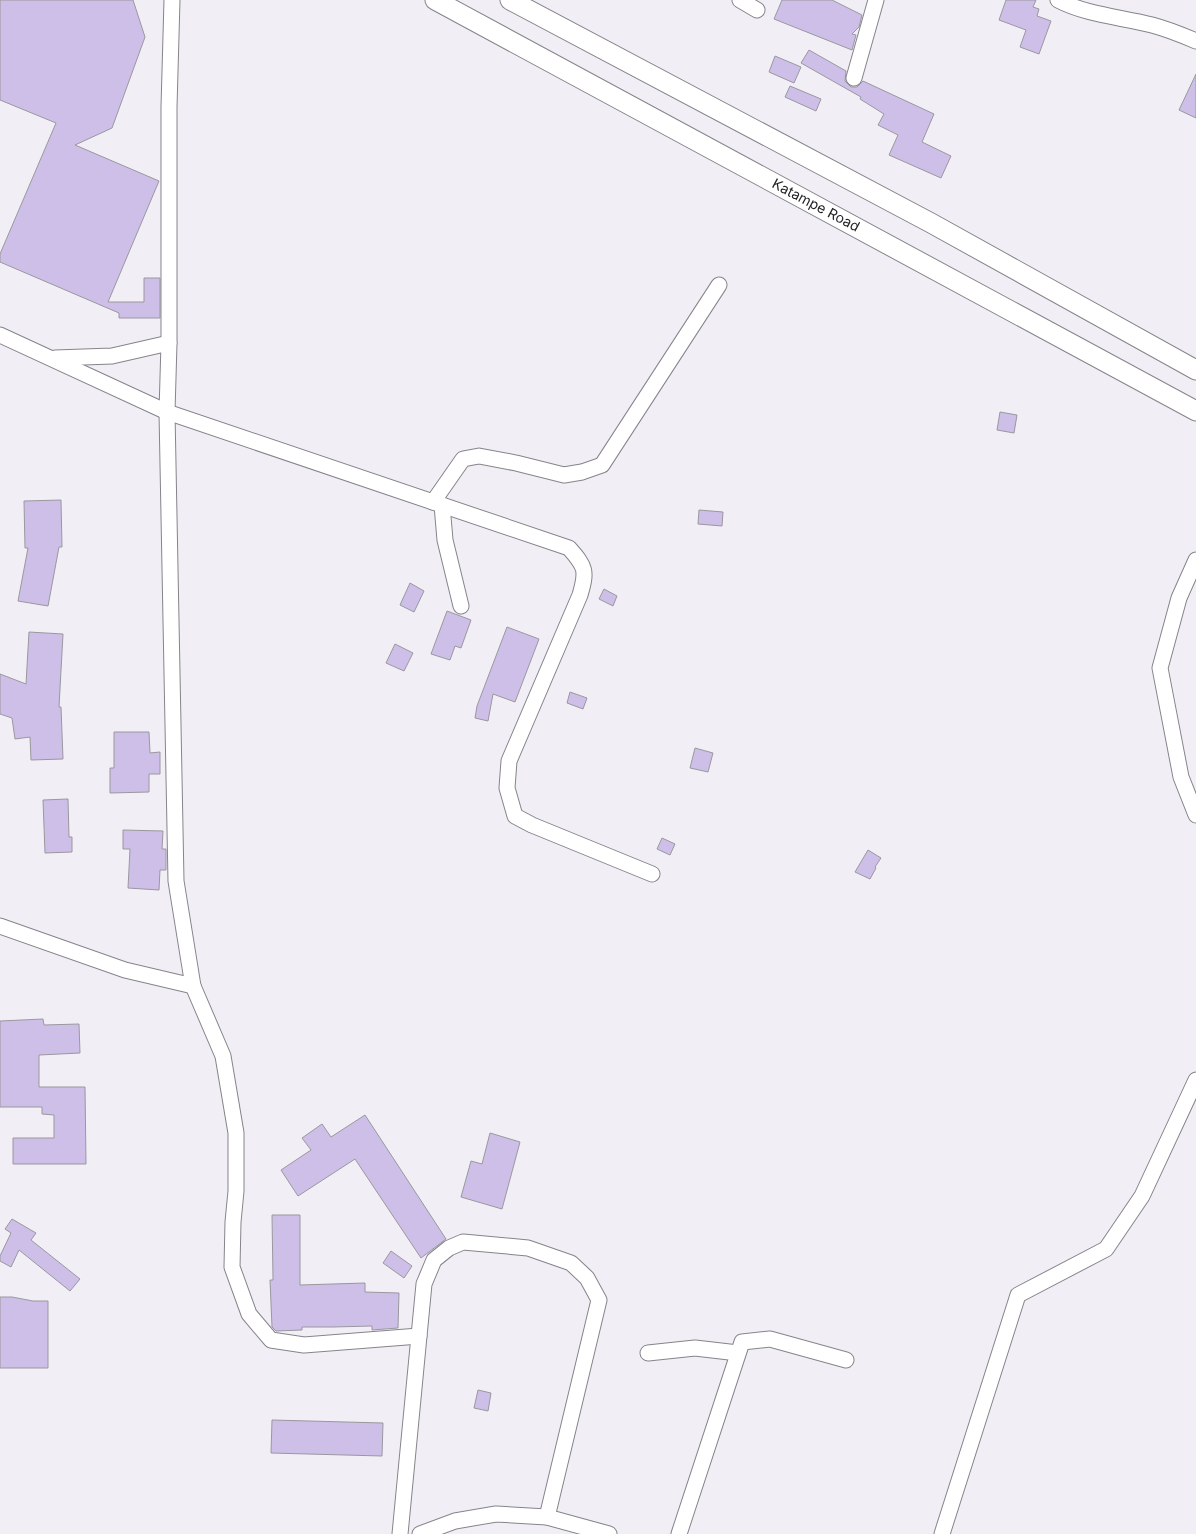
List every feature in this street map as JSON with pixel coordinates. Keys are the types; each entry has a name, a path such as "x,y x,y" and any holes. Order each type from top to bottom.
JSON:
{"main road":[{"name":"Katampe Road","path":"435,0 1196,411"},
{"path":"510,0 931,223 1196,370"}],"street":[{"path":"172,0 169,107 169,343 167,412 176,881 193,986 223,1056 236,1133 236,1191 232,1267 249,1314 271,1340 304,1345 419,1336"},
{"path":"740,0 758,10"},
{"path":"854,78 876,0"},
{"path":"1058,0 1067,5 1152,25 1196,41"},
{"path":"461,606 437,504 463,459 480,456 564,475 582,472 602,465 719,285"},
{"path":"0,335 167,412 569,548 581,562 585,576 580,595 509,761 507,788 515,816 532,825 652,874"},
{"path":"51,358 112,356 169,343"},
{"path":"1196,560 1179,598 1160,668 1180,778 1196,815"},
{"path":"0,926 125,970 193,986"},
{"path":"942,1534 1018,1295 1106,1248 1142,1196 1196,1080"},
{"path":"400,1534 424,1284 434,1260 449,1248 462,1242 528,1248 571,1263 587,1278 599,1300 547,1517"},
{"path":"679,1534 742,1342 770,1339 846,1360"},
{"path":"648,1353 695,1348 738,1353"},
{"path":"420,1534 456,1521 496,1514 547,1517 609,1534"}],"building":[{"path":"0,0 133,0 145,37 112,128 75,145 159,181 108,302 144,302 144,278 160,278 160,318 119,318 119,313 0,262 0,254 56,123 0,100"},
{"path":"782,0 832,0 862,15 859,27 852,34 856,35 852,50 774,19"},
{"path":"1006,0 1036,0 1033,7 1039,9 1037,16 1051,21 1039,54 1020,47 1026,30 999,20"},
{"path":"809,50 846,71 845,81 851,87 857,87 863,81 934,114 922,142 951,156 941,178 889,155 898,135 878,125 884,114 860,99 861,97 801,63"},
{"path":"775,56 801,67 794,83 769,72"},
{"path":"1196,74 1196,118 1179,110"},
{"path":"790,86 821,99 816,111 785,97"},
{"path":"1000,412 1017,415 1014,433 997,430"},
{"path":"61,500 62,547 59,547 48,606 18,601 28,548 25,548 24,501"},
{"path":"699,510 723,512 722,526 698,524"},
{"path":"410,583 424,591 414,612 400,605"},
{"path":"604,589 617,596 613,606 599,599"},
{"path":"447,611 471,620 461,648 455,646 450,660 431,654"},
{"path":"507,627 539,639 515,702 493,694 488,721 475,718 477,706"},
{"path":"29,632 63,634 59,707 61,707 63,759 31,760 30,737 15,739 12,718 0,714 0,674 26,684"},
{"path":"395,644 413,653 404,671 386,663"},
{"path":"570,692 587,698 583,709 567,703"},
{"path":"114,732 149,732 150,753 160,752 160,774 149,774 149,792 110,793 110,768 114,768"},
{"path":"695,748 713,753 708,772 690,768"},
{"path":"68,799 69,837 72,837 72,852 45,853 43,800"},
{"path":"123,830 163,831 162,849 166,849 166,870 160,870 159,890 128,888 130,849 123,849"},
{"path":"662,838 675,844 670,855 657,849"},
{"path":"868,850 881,858 870,879 855,872"},
{"path":"43,1019 44,1025 79,1024 80,1053 39,1055 39,1087 85,1087 86,1164 13,1164 13,1138 54,1138 54,1115 42,1114 42,1107 0,1107 0,1021"},
{"path":"365,1115 446,1239 421,1258 355,1159 298,1196 281,1170 311,1150 302,1138 322,1124 331,1137"},
{"path":"490,1133 520,1142 502,1209 461,1197 471,1161 482,1164"},
{"path":"272,1215 300,1215 300,1285 365,1283 365,1292 399,1293 398,1328 372,1330 372,1326 302,1327 302,1330 276,1331 272,1327 270,1280 273,1280"},
{"path":"12,1219 36,1233 31,1240 80,1279 70,1291 19,1250 11,1267 0,1261 0,1256 11,1233 5,1229"},
{"path":"391,1251 412,1266 404,1278 383,1263"},
{"path":"0,1297 48,1301 48,1368 0,1368"},
{"path":"478,1390 491,1393 488,1411 474,1408"},
{"path":"272,1420 383,1423 382,1456 271,1453"}]}
